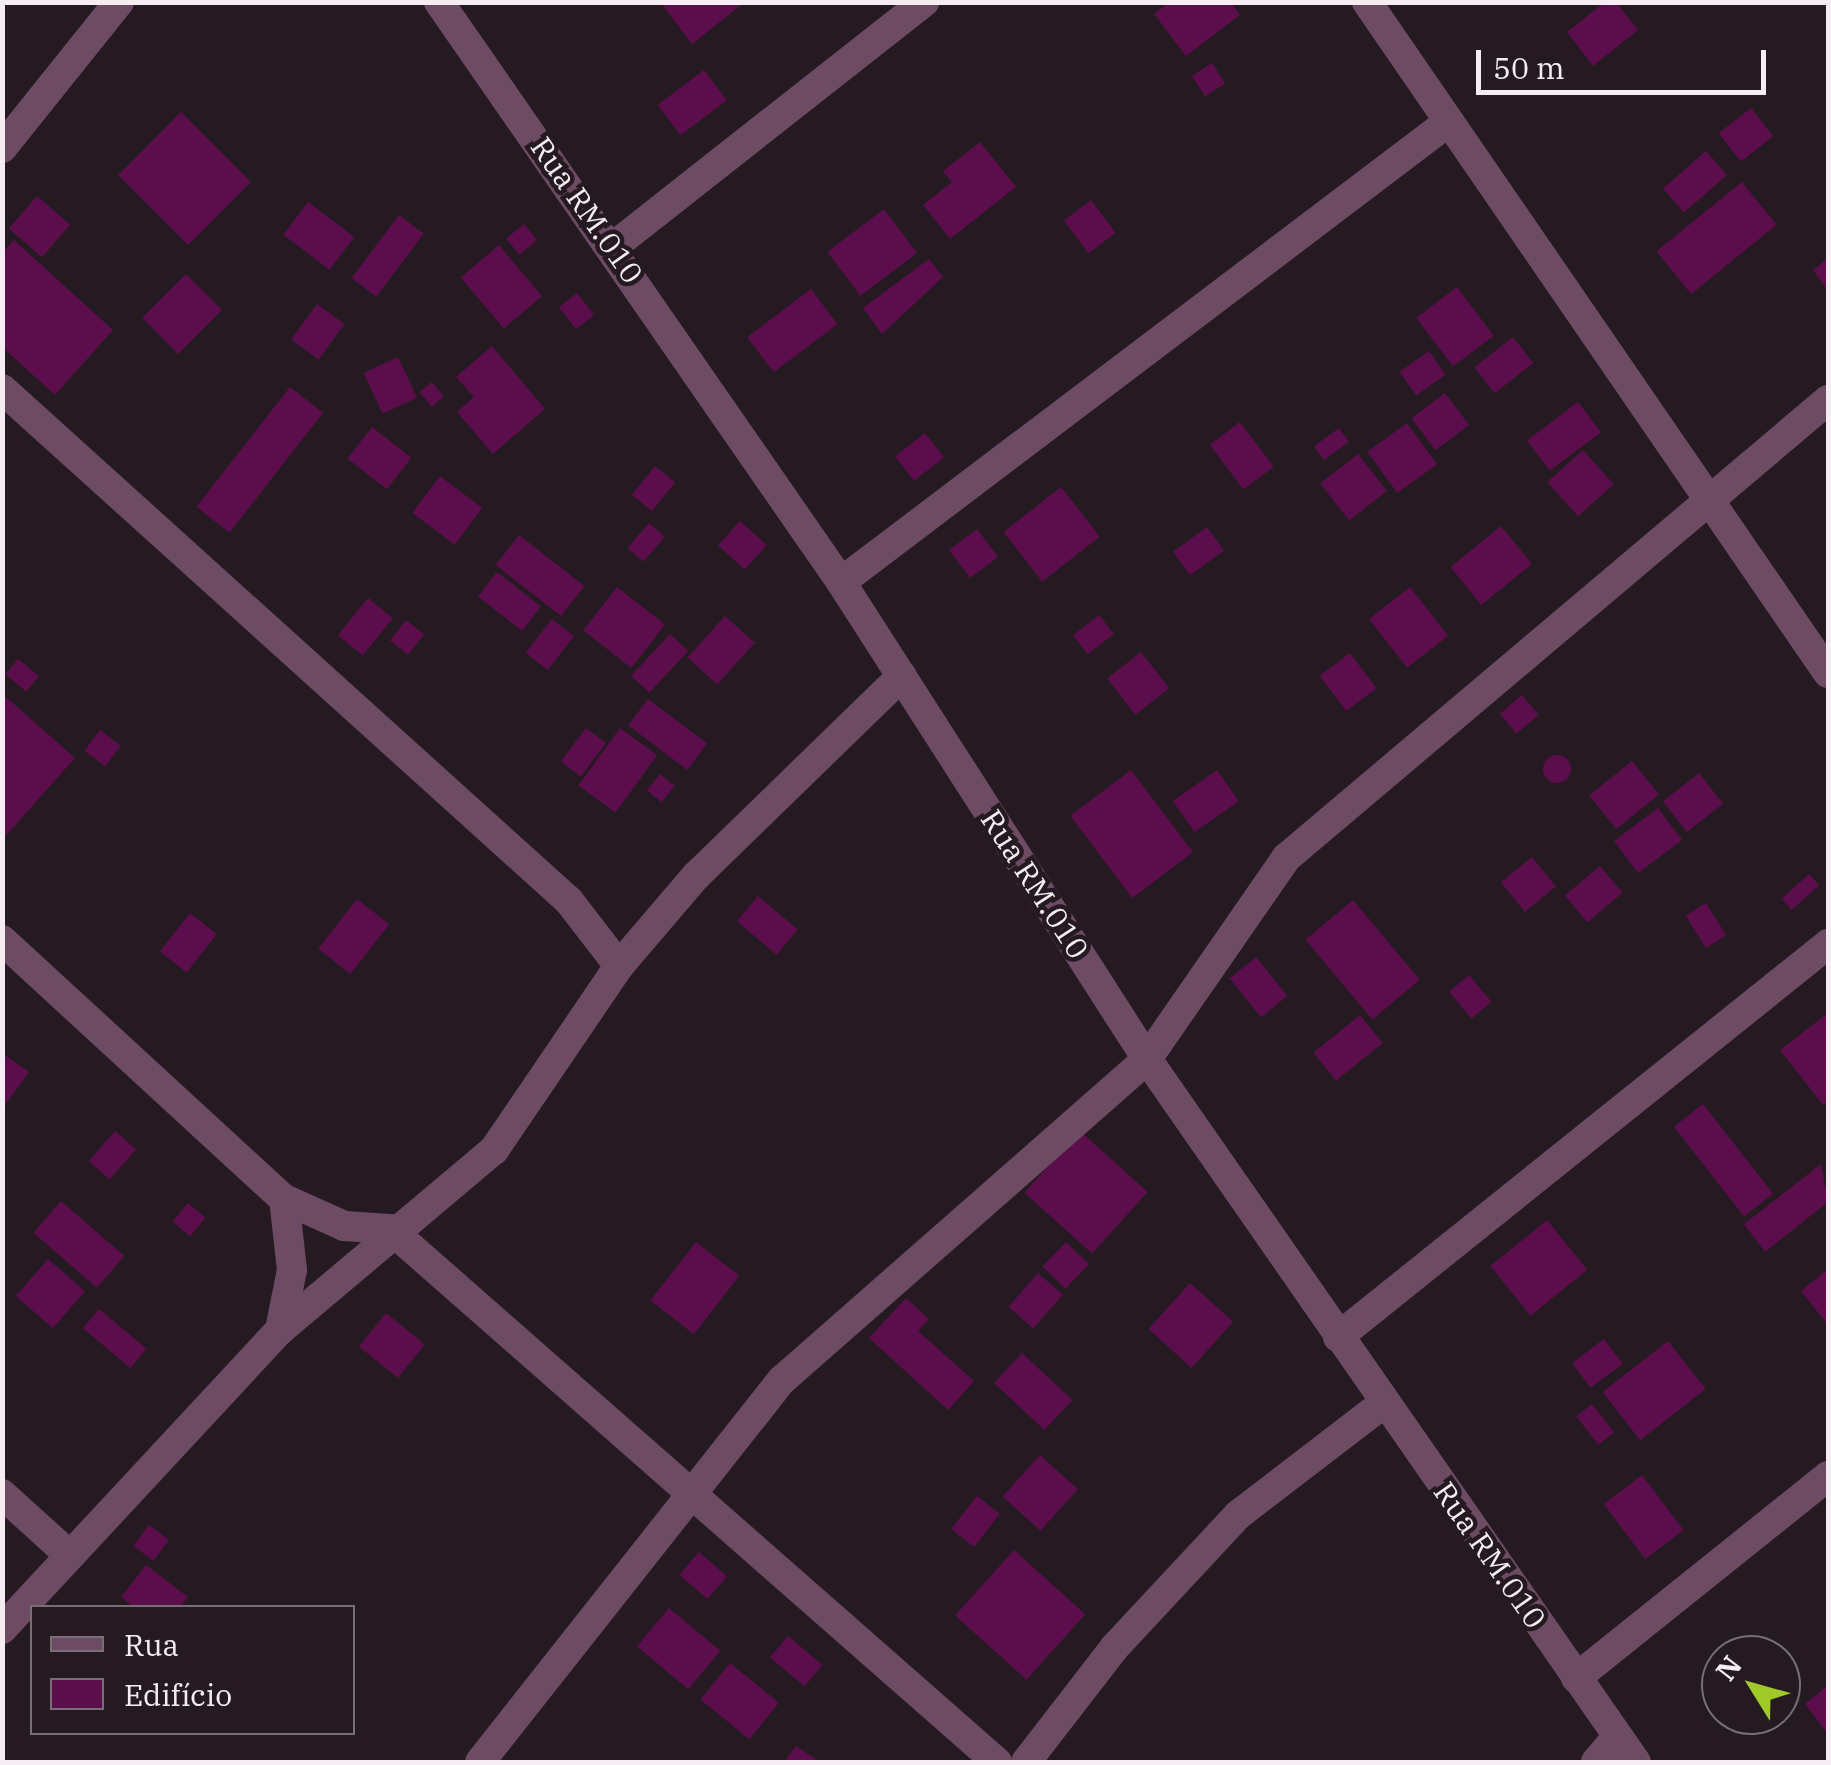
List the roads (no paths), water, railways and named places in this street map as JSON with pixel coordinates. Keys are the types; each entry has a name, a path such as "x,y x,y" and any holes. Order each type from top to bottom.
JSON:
{"street":[{"path":"2,148 119,2"},
{"name":"Rua RM.010","path":"439,2 614,246 841,582 1147,1059 1636,1762"},
{"path":"614,246 924,2"},
{"path":"1367,2 1447,123 1708,493 1828,673"},
{"path":"841,582 1447,123"},
{"path":"2,389 569,901 620,966"},
{"path":"480,1762 782,1380 991,1187 1147,1059 1286,858 1708,493 1828,400"},
{"path":"2,1629 66,1552 280,1330 390,1229 494,1150 620,966 696,876 902,676"},
{"path":"2,940 284,1199 344,1226 390,1229 696,1492 997,1762"},
{"path":"1338,1337 1828,944"},
{"path":"280,1330 292,1270 284,1199"},
{"path":"1026,1762 1114,1648 1238,1515 1384,1403"},
{"path":"1576,1678 1828,1476"},
{"path":"2,1494 66,1552"},
{"path":"1596,1762 1617,1737"}]}
